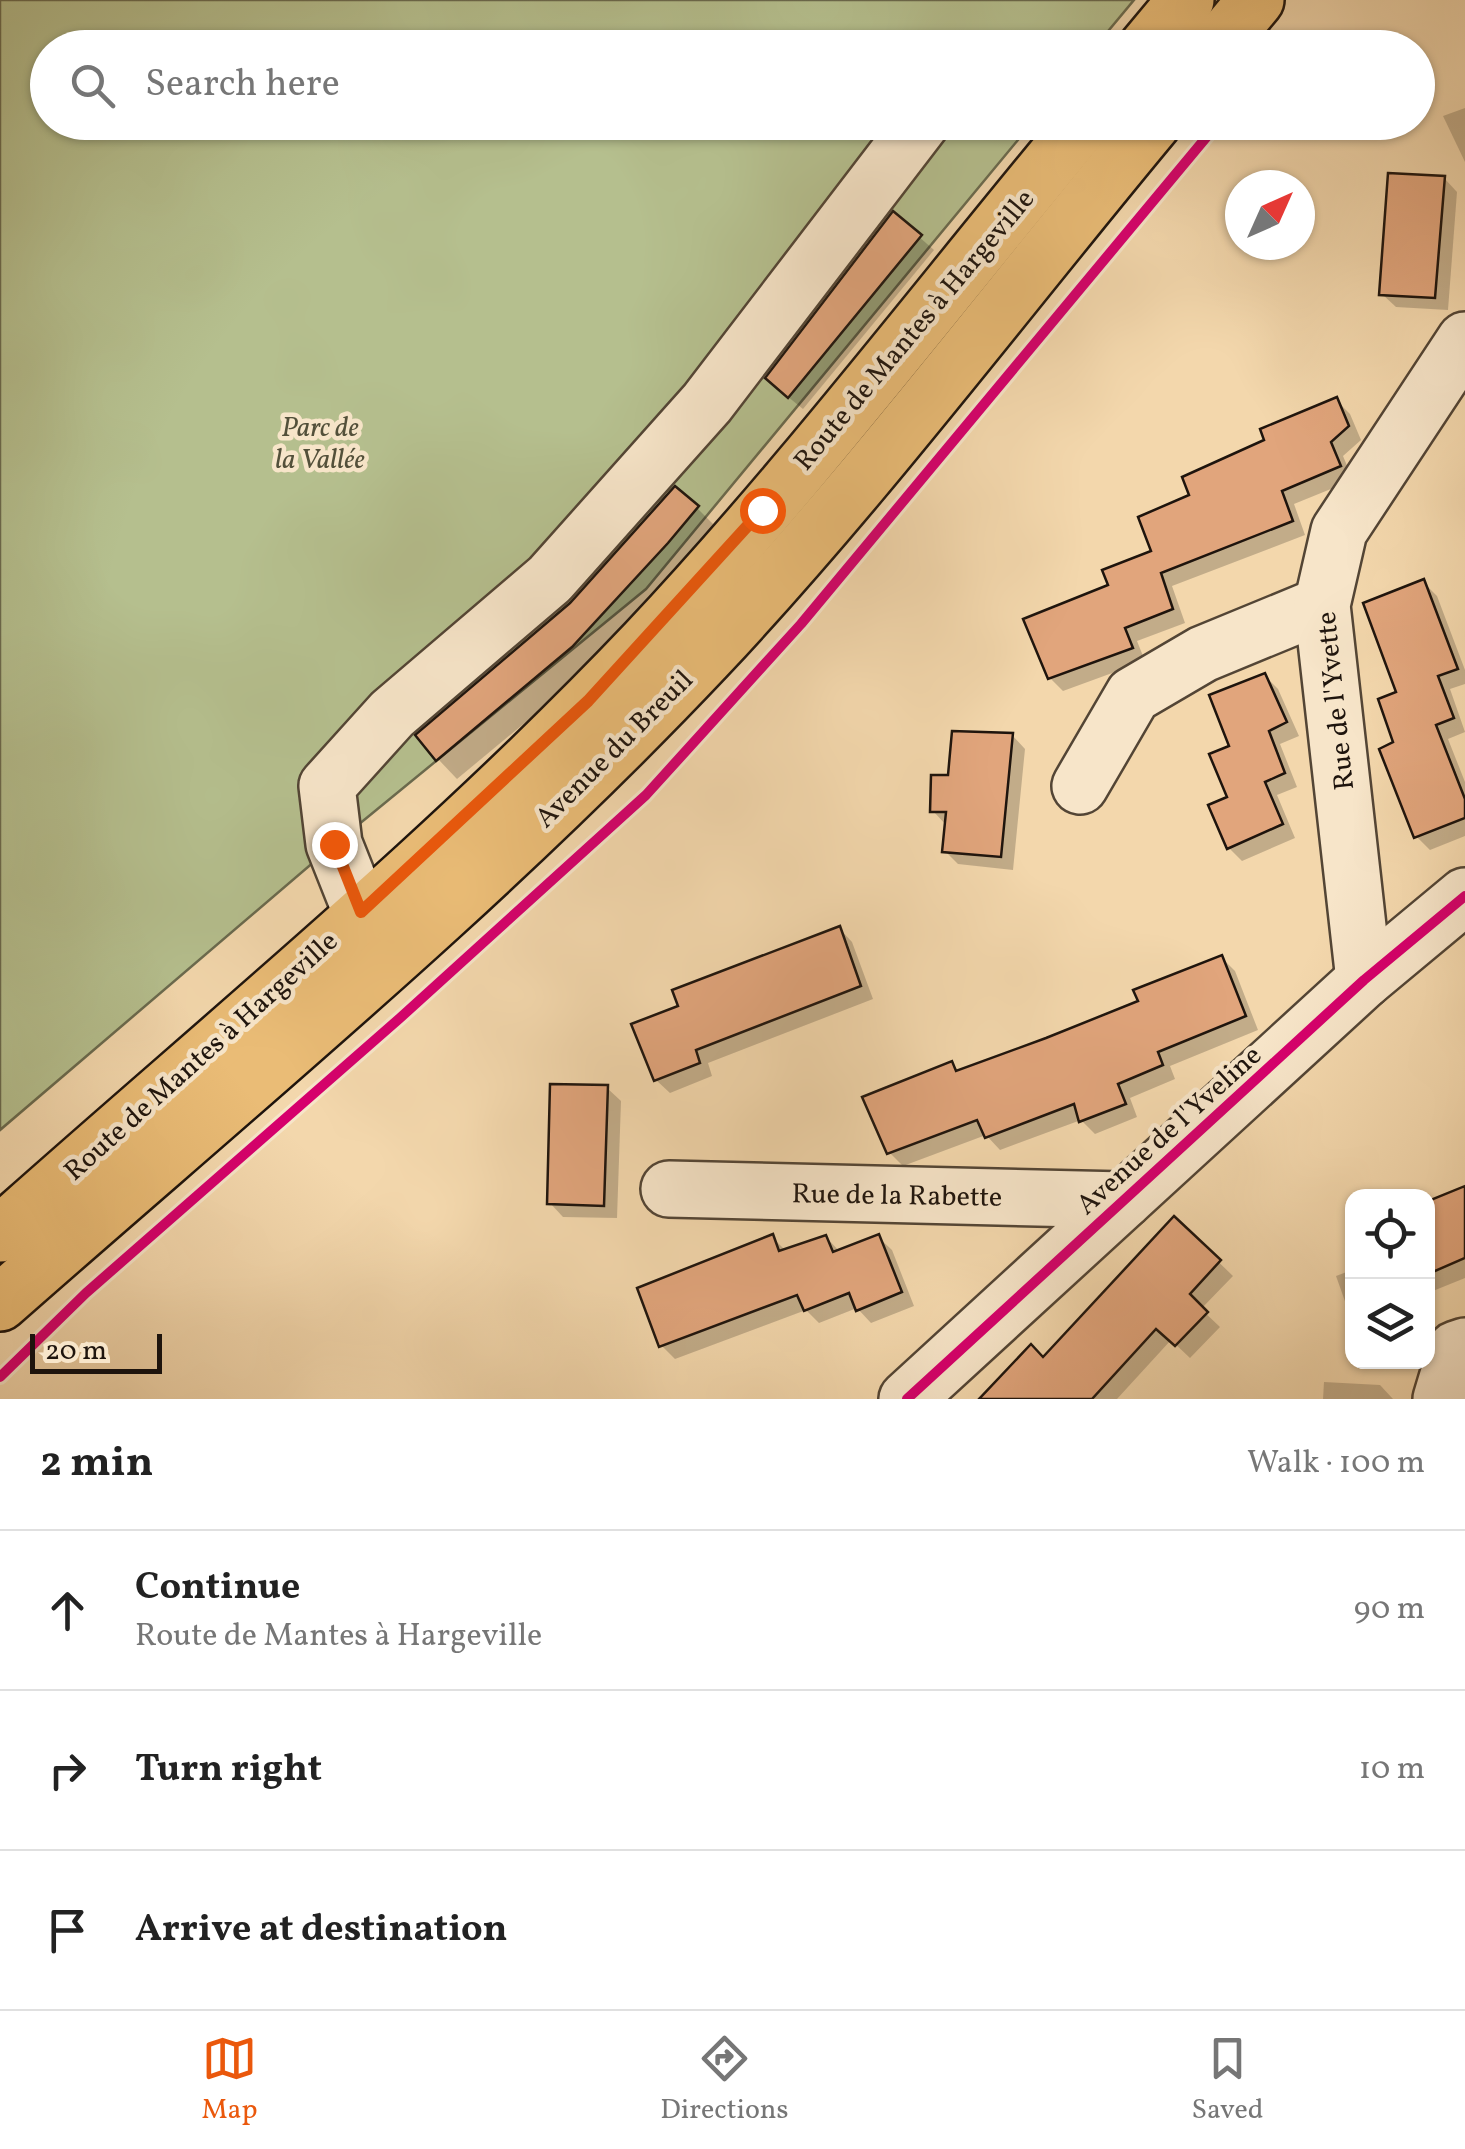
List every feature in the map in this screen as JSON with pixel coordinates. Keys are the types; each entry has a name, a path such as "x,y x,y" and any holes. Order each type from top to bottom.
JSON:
{"main road":[{"path":"1161,30 1186,0"},
{"path":"1231,30 1256,0"},
{"name":"Route de Mantes à Hargeville","path":"0,1234 517,770 668,618 1069,140"},
{"name":"Avenue du Breuil","path":"0,1303 457,897 648,717 766,590 1139,140"}],"street":[{"path":"361,912 334,844 326,786 392,714 550,579 707,403 908,140"},
{"name":"Rue de l'Yvette","path":"1364,980 1322,605 1339,530 1465,340"},
{"path":"1080,786 1133,695 1203,654 1322,605"},
{"name":"Avenue de l'Yveline","path":"907,1399 1364,980 1465,896"},
{"name":"Rue de la Rabette","path":"670,1189 1124,1200"},
{"path":"1441,1399 1456,1349 1465,1346"}],"green space":[{"name":"Parc de la Vallée","path":"0,0 1134,0 1109,30 30,30 30,140 1018,140 646,589 336,843 0,1130"}],"building":[{"path":"1388,173 1445,176 1435,298 1379,295"},
{"path":"893,211 922,235 788,398 765,378"},
{"path":"1337,397 1349,426 1331,442 1341,466 1282,491 1293,521 1161,573 1173,609 1125,628 1133,648 1048,679 1023,619 1108,585 1102,570 1151,551 1138,517 1189,495 1182,477 1264,440 1260,429"},
{"path":"675,486 699,506 668,543 572,647 436,761 415,735 570,603"},
{"path":"1424,579 1458,669 1438,676 1454,718 1436,725 1465,799 1465,818 1414,838 1379,749 1393,742 1378,699 1396,692 1363,603"},
{"path":"1265,673 1287,722 1269,731 1285,773 1265,782 1283,824 1227,849 1208,805 1227,797 1209,754 1229,746 1209,695"},
{"path":"952,731 1013,733 1001,857 942,852 946,812 930,812 931,775 948,775"},
{"path":"840,926 861,986 696,1050 700,1063 654,1081 631,1024 678,1006 672,990"},
{"path":"1222,955 1246,1016 1158,1052 1163,1065 1118,1084 1126,1104 1079,1122 1074,1104 985,1138 977,1120 887,1154 862,1097 952,1061 956,1071 1046,1038 1138,1001 1133,990"},
{"path":"550,1084 608,1085 604,1206 547,1204"},
{"path":"1465,1186 1465,1258 1435,1271 1435,1198"},
{"path":"1174,1216 1221,1260 1190,1294 1208,1312 1175,1346 1156,1329 1092,1399 979,1399 1031,1344 1043,1357"},
{"path":"773,1234 779,1251 826,1235 833,1252 879,1234 902,1292 856,1311 849,1293 804,1311 797,1295 659,1347 637,1288"}],"cycle path":[{"path":"0,1377 86,1293 400,1018 646,795 801,624 1204,140"},
{"path":"907,1399 1364,980 1465,896"}],"route":[{"path":"334,844 361,912 458,826 588,701 704,579 762,510"}]}
